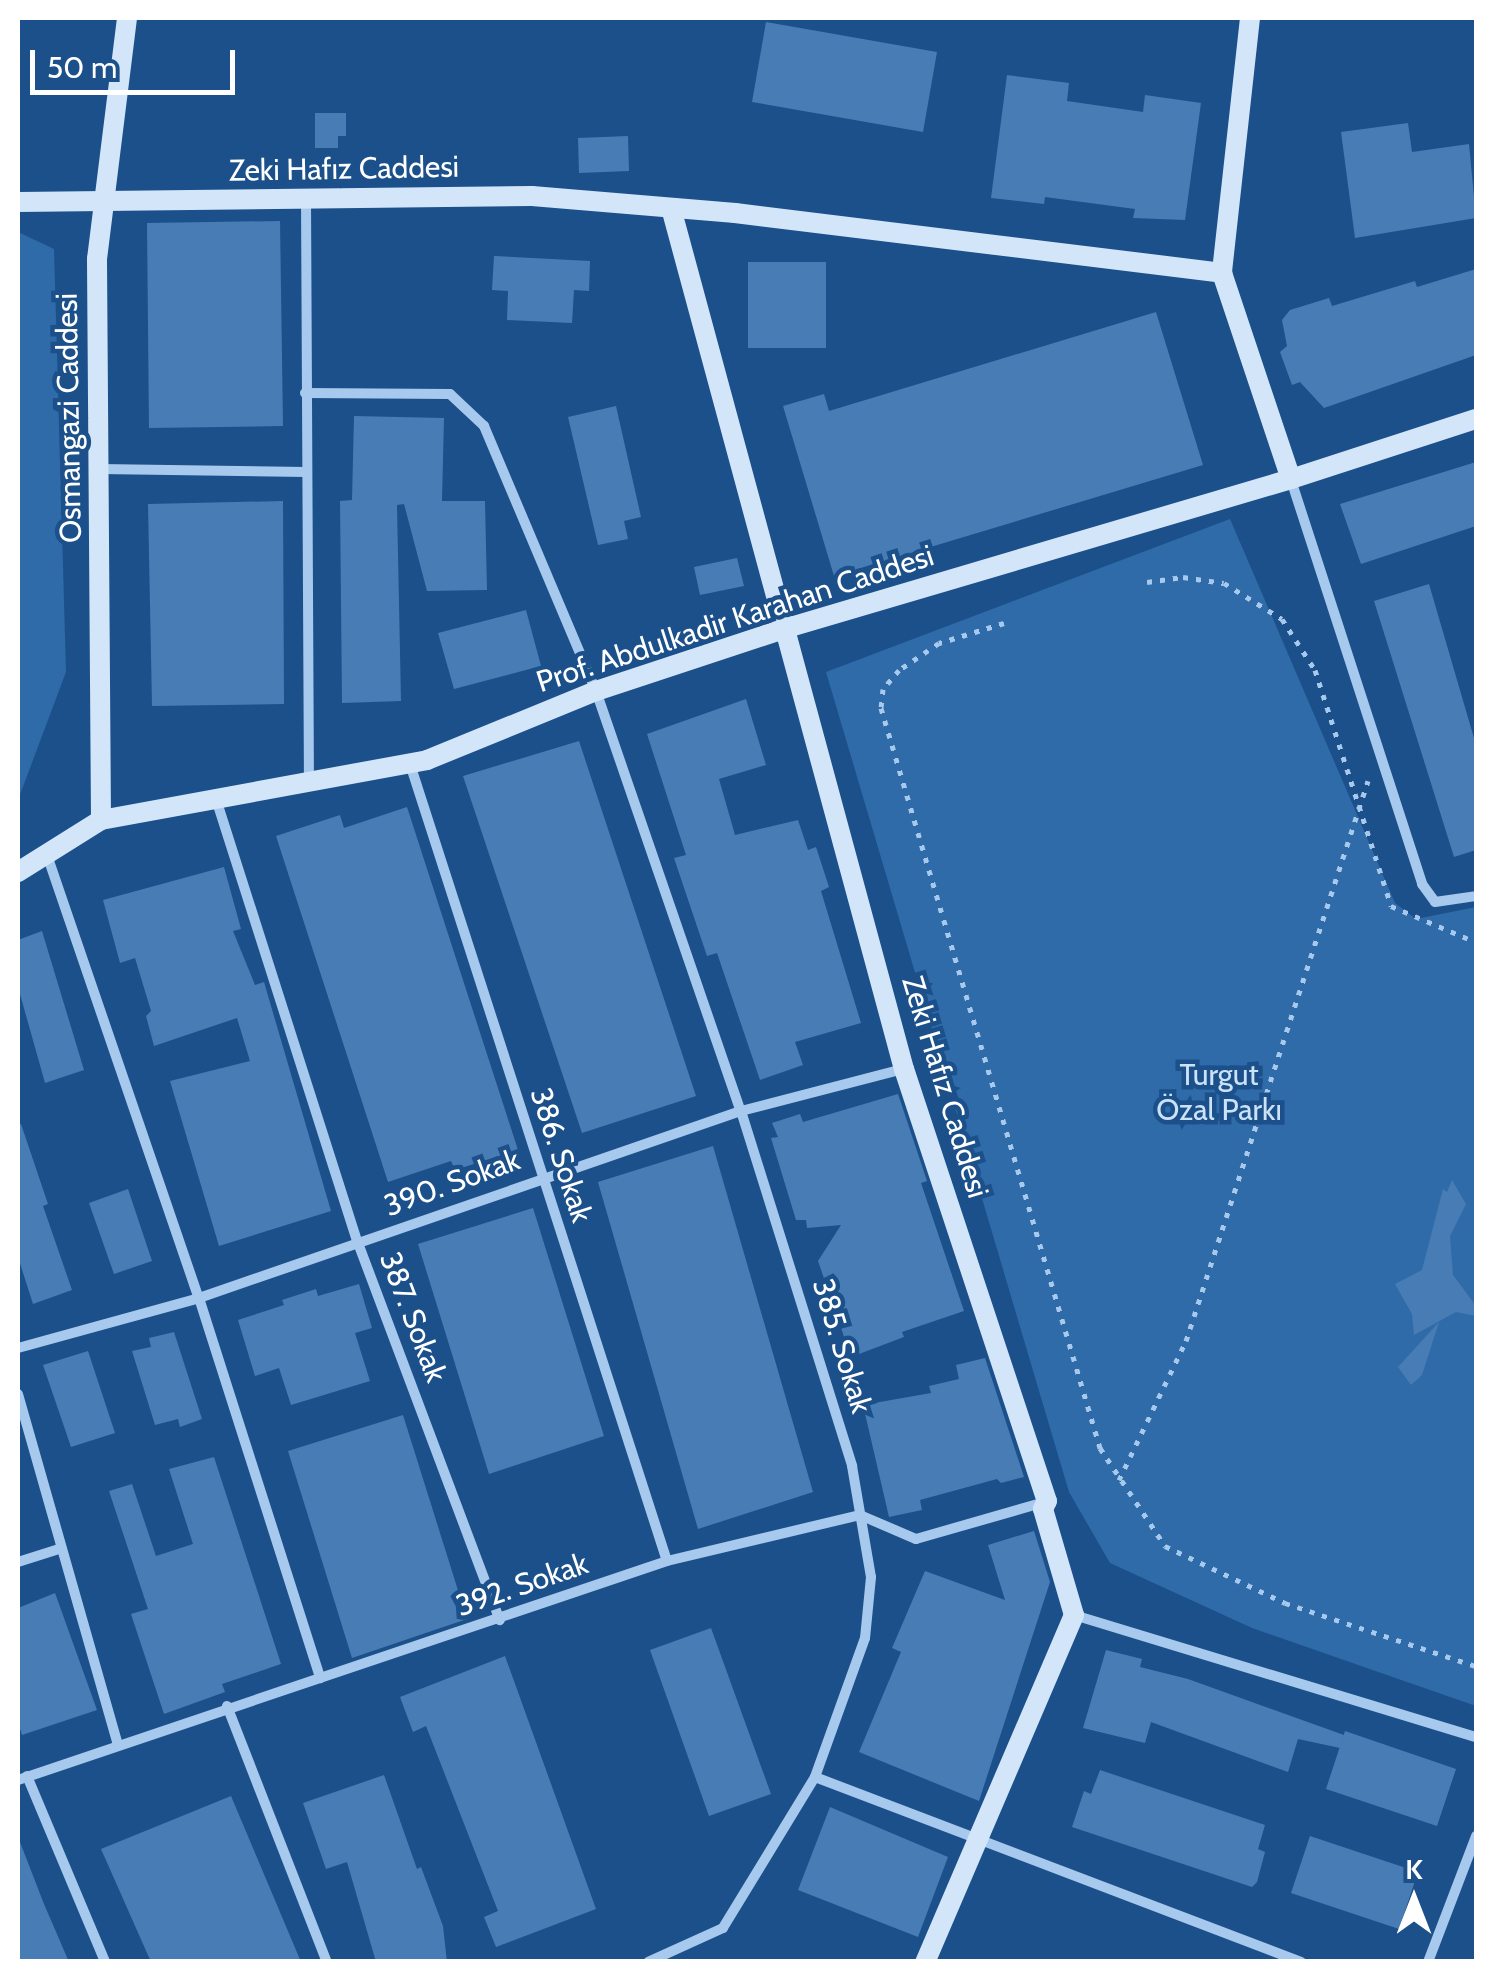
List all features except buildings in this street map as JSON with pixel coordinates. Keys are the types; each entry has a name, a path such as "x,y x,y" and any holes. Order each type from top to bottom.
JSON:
{"street":[{"name":"Osmangazi Caddesi","path":"102,820 97,259 126,18"},
{"path":"1250,18 1222,273 1422,884 1435,902 1476,896"},
{"name":"Zeki Hafız Caddesi","path":"18,202 532,196 671,208 1222,273"},
{"path":"306,200 309,782"},
{"name":"Zeki Hafız Caddesi","path":"671,208 904,1068 1047,1501 1043,1509 1074,1615"},
{"name":"385. Sokak","path":"305,393 450,394 484,426 596,691 741,1111 852,1466 871,1576 865,1638 815,1777 723,1928 648,1962"},
{"name":"Prof. Abdulkadir Karahan Caddesi","path":"18,872 102,820 410,763 596,691 787,628 1291,479 1476,419"},
{"path":"100,470 306,472"},
{"name":"386. Sokak","path":"410,763 668,1561"},
{"name":"387. Sokak","path":"216,799 358,1243 500,1620"},
{"path":"48,855 198,1298 320,1678"},
{"name":"390. Sokak","path":"18,1348 198,1298 741,1111 904,1068"},
{"path":"18,1394 59,1549 118,1744"},
{"path":"860,1514 916,1539 1047,1501"},
{"name":"392. Sokak","path":"22,1778 668,1561 860,1514"},
{"path":"18,1562 59,1549"},
{"path":"925,1962 1074,1615 1476,1738"},
{"path":"227,1706 327,1962"},
{"path":"815,1777 1301,1962"},
{"path":"22,1778 106,1962"},
{"path":"1428,1962 1476,1836"}],"path":[{"path":"1147,582 1184,577 1224,582 1282,619 1300,641 1315,670 1391,906 1476,942"},
{"path":"1004,623 939,643 899,670 883,689 881,708 1100,1448 1164,1546 1285,1603 1476,1666"},
{"path":"1118,1481 1186,1341 1378,749"}],"green space":[{"path":"18,232 54,249 66,672 18,800"},
{"name":"Turgut Özal Parkı","path":"1230,519 1395,903 1416,919 1476,907 1476,1706 1252,1628 1110,1563 1069,1492 826,672"}]}
